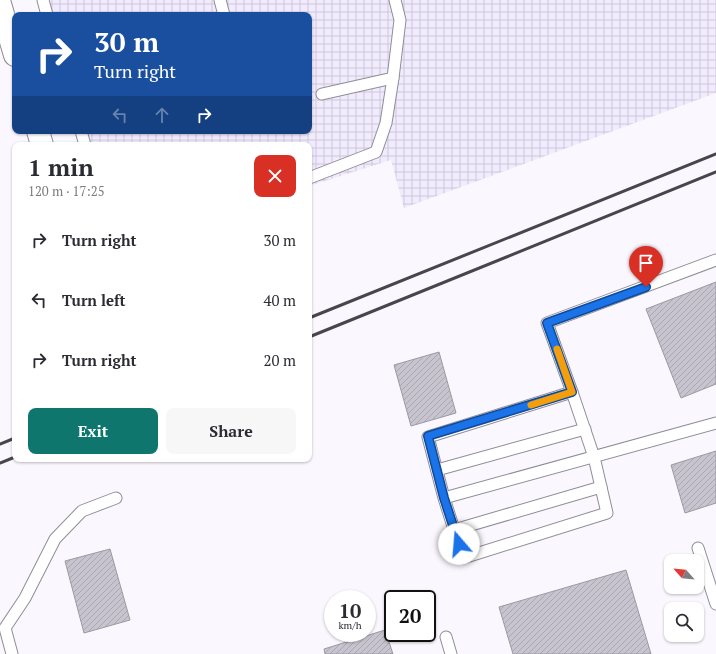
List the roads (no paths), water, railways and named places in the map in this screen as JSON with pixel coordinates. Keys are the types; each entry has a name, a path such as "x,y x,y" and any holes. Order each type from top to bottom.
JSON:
{"street":[{"path":"0,4 12,45"}],"lane":[{"path":"43,0 46,12"},
{"path":"220,0 223,12"},
{"path":"312,177 376,152 386,123 394,78 400,20 395,0"},
{"path":"322,94 394,78"},
{"path":"572,392 428,436 444,498 463,558 607,513 594,457 585,429 572,392 547,323 716,260"},
{"path":"444,498 716,423"},
{"path":"437,470 585,429"},
{"path":"454,530 601,486"},
{"path":"12,654 5,628 25,598 55,540 82,511 116,498"},
{"path":"698,548 716,604"},
{"path":"446,637 451,654"}],"railway":[{"path":"312,317 716,154"},
{"path":"312,336 716,172"},
{"path":"0,444 12,439"},
{"path":"0,463 12,458"}]}
